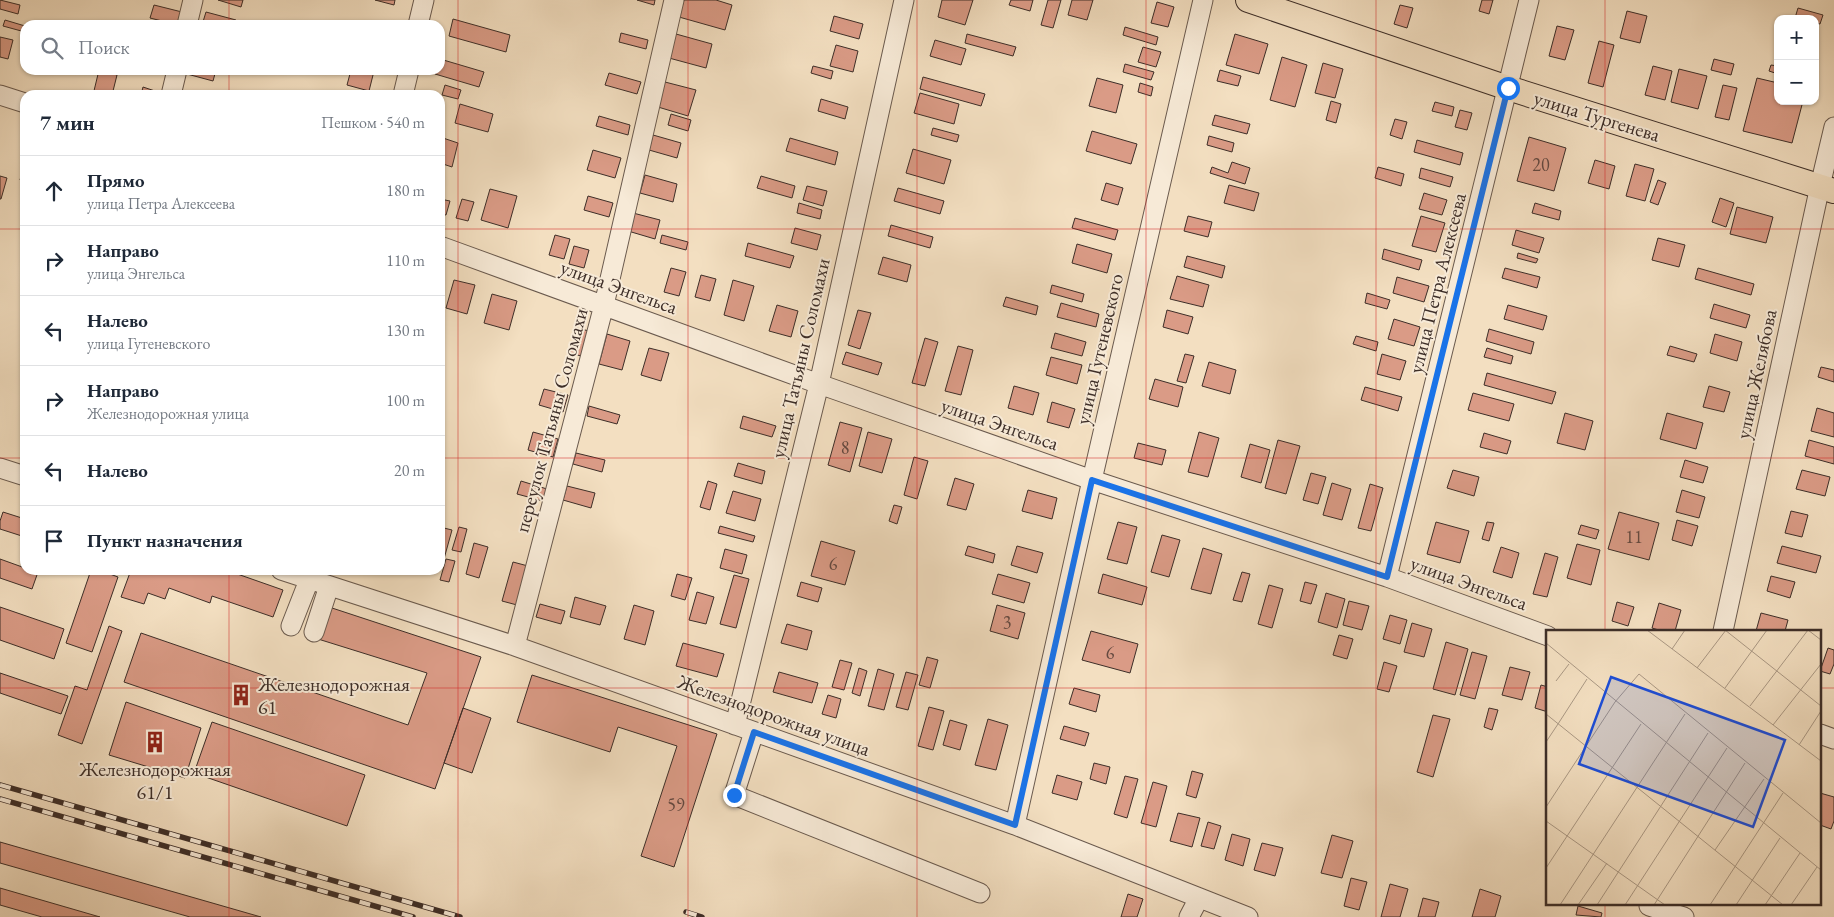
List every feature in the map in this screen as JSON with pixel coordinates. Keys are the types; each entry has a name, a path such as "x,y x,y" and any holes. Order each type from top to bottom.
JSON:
{"main road":[{"name":"улица Тургенева","path":"1248,0 1508,88 1827,188"}],"street":[{"path":"189,20 193,0"},
{"path":"419,20 424,0"},
{"name":"переулок Татьяны Соломахи","path":"515,646 604,305 674,0"},
{"name":"улица Татьяны Соломахи","path":"735,725 819,384 904,0"},
{"name":"улица Гутеневского","path":"1015,825 1092,480 1203,0"},
{"name":"улица Петра Алексеева","path":"1387,577 1530,0"},
{"path":"172,90 176,75"},
{"path":"404,90 407,75"},
{"path":"0,95 20,101"},
{"name":"улица Желябова","path":"1723,630 1827,188 1834,128"},
{"name":"улица Энгельса","path":"445,248 819,384 1092,480 1387,577 1546,635"},
{"path":"0,468 20,474"},
{"path":"291,626 295,575"},
{"name":"Железнодорожная улица","path":"298,575 515,646 1015,825 1248,917"},
{"path":"314,632 329,586"},
{"path":"754,732 734,795 980,893"},
{"path":"1822,735 1834,739"},
{"path":"1189,917 1199,898"},
{"path":"1648,909 1684,917"}],"building":[{"path":"0,0 20,5 18,14 0,9"},
{"path":"218,0 243,0 241,7"},
{"path":"375,0 395,0 394,5"},
{"path":"637,0 655,0 654,5"},
{"path":"684,0 716,0 732,5 725,30 679,17"},
{"path":"942,0 973,0 965,25 938,17"},
{"path":"1011,0 1033,0 1030,11 1009,5"},
{"path":"1048,0 1061,0 1053,28 1041,25"},
{"path":"1072,0 1093,0 1087,20 1068,15"},
{"path":"1482,0 1493,0 1489,14 1479,11"},
{"path":"1157,2 1174,7 1168,27 1151,23"},
{"path":"154,5 182,12 180,20 150,18"},
{"path":"1400,5 1413,8 1407,28 1394,24"},
{"path":"1798,8 1823,15 1820,24 1819,15 1796,15"},
{"path":"1627,11 1647,16 1640,43 1620,38"},
{"path":"206,12 236,20 204,20"},
{"path":"834,16 863,24 859,39 830,31"},
{"path":"453,19 510,35 506,52 449,36"},
{"path":"5,20 20,24 20,31 3,26"},
{"path":"1557,26 1574,30 1565,60 1549,56"},
{"path":"1125,27 1158,37 1156,45 1123,35"},
{"path":"621,33 648,40 646,49 619,42"},
{"path":"676,34 712,44 706,68 669,58"},
{"path":"967,34 1016,47 1013,56 965,43"},
{"path":"1235,34 1268,44 1259,74 1226,65"},
{"path":"0,37 13,40 8,59 0,57"},
{"path":"935,40 966,49 961,65 930,56"},
{"path":"1599,41 1614,45 1603,87 1588,83"},
{"path":"836,45 858,51 853,72 830,66"},
{"path":"1143,47 1161,52 1156,67 1138,62"},
{"path":"1282,57 1307,65 1295,107 1270,100"},
{"path":"1714,59 1734,64 1731,75 1711,70"},
{"path":"445,60 484,72 479,87 438,75 445,75"},
{"path":"1323,63 1343,69 1335,98 1315,93"},
{"path":"1125,64 1154,72 1151,80 1123,72"},
{"path":"1771,65 1774,65 1774,73 1769,71"},
{"path":"813,66 833,71 831,79 811,73"},
{"path":"1653,66 1672,71 1665,100 1645,95"},
{"path":"1679,69 1707,76 1698,109 1671,102"},
{"path":"1220,70 1241,76 1238,86 1217,81"},
{"path":"609,73 641,82 637,94 605,85"},
{"path":"98,75 117,75 113,90 94,90"},
{"path":"191,75 215,75 213,81"},
{"path":"350,75 373,75 369,90 347,85"},
{"path":"923,77 985,94 981,106 920,89"},
{"path":"1097,78 1123,85 1116,113 1089,106"},
{"path":"1757,78 1774,82 1774,105 1802,105 1792,143 1743,131"},
{"path":"665,82 696,90 688,116 658,107"},
{"path":"1140,83 1153,87 1151,96 1138,92"},
{"path":"445,85 461,90 458,99 445,96"},
{"path":"1723,85 1737,88 1729,120 1715,117"},
{"path":"920,93 959,104 954,124 914,113"},
{"path":"821,99 848,107 845,119 818,111"},
{"path":"1331,101 1341,104 1336,123 1326,120"},
{"path":"1435,102 1454,107 1452,116 1432,111"},
{"path":"460,104 493,114 488,132 455,123"},
{"path":"1460,110 1472,113 1467,130 1455,127"},
{"path":"671,114 691,120 688,131 668,125"},
{"path":"1215,115 1250,124 1247,134 1212,125"},
{"path":"599,116 630,125 628,135 596,126"},
{"path":"1395,119 1407,122 1402,139 1390,135"},
{"path":"933,128 959,135 957,142 931,135"},
{"path":"1092,131 1137,144 1131,164 1086,151"},
{"path":"653,135 681,143 677,158 649,150"},
{"path":"1209,136 1234,143 1232,152 1207,145"},
{"path":"1529,137 1566,148 1554,191 1517,181"},
{"path":"790,138 838,152 835,165 786,151"},
{"path":"445,139 458,143 452,167 445,165"},
{"path":"1417,140 1463,153 1460,165 1414,152"},
{"path":"913,149 951,160 944,184 906,173"},
{"path":"593,150 621,158 615,178 587,170"},
{"path":"1595,160 1615,166 1609,189 1588,183"},
{"path":"1232,162 1250,168 1245,184 1210,173 1212,167 1228,173"},
{"path":"1635,164 1654,169 1645,201 1626,196"},
{"path":"1378,167 1404,174 1401,186 1375,178"},
{"path":"1421,168 1453,177 1450,187 1419,178"},
{"path":"645,175 677,184 673,202 640,193"},
{"path":"0,176 7,178 1,199 0,199"},
{"path":"761,176 795,186 792,198 757,188"},
{"path":"1658,180 1666,183 1658,205 1650,202"},
{"path":"1106,183 1123,188 1118,205 1101,200"},
{"path":"1229,185 1259,193 1254,211 1224,203"},
{"path":"807,186 827,191 823,206 803,200"},
{"path":"898,188 944,201 940,214 894,201"},
{"path":"490,189 517,196 508,228 481,220"},
{"path":"1424,193 1447,200 1442,215 1419,209"},
{"path":"588,196 613,203 609,217 584,210"},
{"path":"1720,198 1734,203 1726,227 1712,222"},
{"path":"462,199 474,202 468,221 456,218"},
{"path":"445,200 450,201 445,215"},
{"path":"799,203 822,210 820,219 797,213"},
{"path":"1535,203 1561,211 1559,220 1532,213"},
{"path":"1737,207 1773,217 1766,243 1730,234"},
{"path":"633,213 660,220 655,239 628,231"},
{"path":"1188,216 1212,222 1208,237 1184,231"},
{"path":"1421,216 1445,223 1436,252 1412,246"},
{"path":"1075,218 1118,230 1115,240 1072,228"},
{"path":"891,225 933,237 930,248 888,236"},
{"path":"795,228 821,235 817,250 791,243"},
{"path":"1516,230 1544,238 1539,253 1512,245"},
{"path":"555,235 570,239 564,259 549,255"},
{"path":"662,235 688,242 686,250 660,243"},
{"path":"1658,238 1685,245 1679,267 1652,260"},
{"path":"748,243 794,256 790,268 745,256"},
{"path":"1077,244 1112,254 1107,273 1072,263"},
{"path":"574,246 589,250 584,268 569,264"},
{"path":"1384,249 1422,260 1419,270 1382,259"},
{"path":"1518,253 1538,259 1536,263 1517,258"},
{"path":"1187,256 1225,266 1222,278 1184,267"},
{"path":"883,257 911,265 907,282 878,274"},
{"path":"671,268 686,272 679,296 664,292"},
{"path":"1505,268 1540,277 1537,288 1502,278"},
{"path":"1698,268 1754,284 1751,295 1695,279"},
{"path":"701,275 716,279 710,301 695,297"},
{"path":"1177,276 1209,285 1203,307 1170,299"},
{"path":"1397,277 1429,286 1424,302 1393,293"},
{"path":"454,280 475,285 467,314 446,308"},
{"path":"733,280 754,286 744,321 724,315"},
{"path":"1052,285 1084,294 1082,302 1050,293"},
{"path":"1367,293 1390,300 1387,309 1365,303"},
{"path":"492,294 517,301 509,330 484,323"},
{"path":"1006,297 1038,306 1036,315 1003,306"},
{"path":"1061,303 1099,314 1096,327 1057,317"},
{"path":"1714,304 1750,315 1746,328 1710,318"},
{"path":"777,305 798,311 791,337 769,331"},
{"path":"1508,305 1547,316 1543,330 1504,319"},
{"path":"858,310 871,313 860,349 848,345"},
{"path":"1167,310 1193,317 1188,334 1163,327"},
{"path":"1394,319 1420,327 1414,346 1388,339"},
{"path":"577,328 589,331 581,356 570,353"},
{"path":"1489,329 1534,342 1531,354 1486,341"},
{"path":"1055,333 1086,342 1082,356 1051,348"},
{"path":"607,334 630,341 622,370 599,364"},
{"path":"1715,334 1742,342 1737,361 1710,353"},
{"path":"1356,336 1378,342 1376,351 1353,344"},
{"path":"925,338 938,342 925,386 912,383"},
{"path":"958,346 973,350 961,395 945,391"},
{"path":"1670,346 1697,354 1694,362 1667,355"},
{"path":"649,348 669,353 661,381 641,375"},
{"path":"1487,348 1513,356 1511,364 1484,357"},
{"path":"846,352 882,363 878,375 842,364"},
{"path":"1185,354 1194,356 1186,383 1177,381"},
{"path":"1382,354 1406,361 1400,380 1377,374"},
{"path":"1051,357 1082,365 1077,384 1046,375"},
{"path":"1209,362 1236,370 1230,394 1202,386"},
{"path":"1821,367 1834,370 1834,382 1818,377"},
{"path":"1487,373 1556,392 1552,404 1484,385"},
{"path":"1155,379 1183,387 1178,407 1149,399"},
{"path":"1014,386 1039,393 1033,415 1008,408"},
{"path":"1709,386 1730,392 1724,412 1703,407"},
{"path":"1365,387 1402,397 1398,411 1361,400"},
{"path":"544,389 568,395 563,412 539,405"},
{"path":"1473,393 1514,404 1509,421 1468,410"},
{"path":"1052,402 1075,409 1069,428 1047,422"},
{"path":"589,406 620,415 617,424 587,416"},
{"path":"1817,408 1834,413 1834,437 1811,431"},
{"path":"1565,413 1593,421 1585,450 1557,443"},
{"path":"1667,413 1703,423 1696,449 1660,439"},
{"path":"743,416 776,426 772,437 740,428"},
{"path":"840,422 862,428 850,472 828,465"},
{"path":"533,432 558,439 553,457 528,450"},
{"path":"868,432 892,439 882,473 859,466"},
{"path":"1199,432 1219,438 1208,477 1188,472"},
{"path":"1484,433 1511,441 1507,454 1480,447"},
{"path":"1278,440 1300,446 1286,494 1265,488"},
{"path":"1809,440 1834,447 1834,464 1805,456"},
{"path":"1138,443 1166,450 1162,465 1134,458"},
{"path":"1250,444 1270,450 1261,483 1241,477"},
{"path":"576,453 605,460 602,472 573,464"},
{"path":"914,457 928,461 917,499 904,495"},
{"path":"1685,460 1708,467 1703,483 1680,477"},
{"path":"738,463 765,471 762,484 734,476"},
{"path":"1453,470 1479,477 1474,496 1447,488"},
{"path":"1802,470 1830,477 1825,496 1796,489"},
{"path":"1311,473 1326,477 1318,504 1303,500"},
{"path":"955,478 974,484 966,510 947,505"},
{"path":"521,481 547,489 543,501 517,494"},
{"path":"708,481 717,484 710,510 700,507"},
{"path":"1332,483 1351,489 1342,520 1323,515"},
{"path":"1370,484 1383,488 1371,531 1358,528"},
{"path":"567,486 595,493 591,508 563,500"},
{"path":"1028,490 1057,498 1052,519 1022,511"},
{"path":"1682,490 1705,497 1699,518 1676,512"},
{"path":"733,491 761,499 755,521 726,513"},
{"path":"894,505 902,507 897,524 889,521"},
{"path":"1791,511 1808,515 1802,537 1785,533"},
{"path":"3,512 20,517 20,535 0,529"},
{"path":"1619,512 1659,523 1649,560 1608,549"},
{"path":"1677,520 1698,526 1692,546 1672,540"},
{"path":"1118,522 1137,527 1127,564 1107,559"},
{"path":"1436,522 1469,531 1460,563 1427,554"},
{"path":"1487,522 1494,523 1489,541 1482,539"},
{"path":"1581,525 1599,530 1596,539 1578,534"},
{"path":"720,526 755,536 753,542 718,533"},
{"path":"459,527 467,529 461,552 452,550"},
{"path":"445,528 452,530 445,555"},
{"path":"1162,535 1180,540 1169,577 1151,572"},
{"path":"821,541 855,551 845,585 811,576"},
{"path":"474,543 488,547 479,578 466,574"},
{"path":"1577,544 1600,550 1591,585 1567,578"},
{"path":"968,546 995,554 993,563 965,555"},
{"path":"1017,546 1043,553 1037,573 1011,565"},
{"path":"1782,546 1821,556 1816,573 1777,563"},
{"path":"1501,547 1519,553 1512,578 1493,572"},
{"path":"1203,548 1222,554 1211,594 1191,589"},
{"path":"725,549 747,555 742,574 720,568"},
{"path":"1545,553 1558,557 1547,597 1533,594"},
{"path":"0,559 20,566 20,575 37,575 32,589 0,578"},
{"path":"446,559 455,561 449,582 440,580 441,575 445,575"},
{"path":"513,562 528,566 517,605 502,601"},
{"path":"1242,572 1250,574 1242,602 1233,600"},
{"path":"677,574 692,578 685,600 671,596"},
{"path":"998,574 1030,583 1024,603 992,594"},
{"path":"1103,574 1147,587 1142,605 1098,593"},
{"path":"89,575 113,575 118,577 92,652 66,643"},
{"path":"129,575 240,575 283,590 273,617 212,596 210,603 169,588 165,599 148,593 144,604 121,597"},
{"path":"734,575 749,579 736,628 720,624"},
{"path":"1771,576 1795,582 1790,598 1767,591"},
{"path":"801,582 822,588 818,602 797,596"},
{"path":"1305,582 1317,585 1311,604 1300,601"},
{"path":"1269,585 1283,589 1272,628 1258,624"},
{"path":"697,592 714,597 706,624 689,620"},
{"path":"1326,593 1345,599 1337,628 1318,622"},
{"path":"575,597 606,606 600,625 570,617"},
{"path":"1349,601 1369,606 1362,630 1343,625"},
{"path":"1617,602 1634,607 1628,626 1612,621"},
{"path":"1659,603 1681,610 1675,630 1652,628"},
{"path":"540,604 565,611 561,624 536,617"},
{"path":"634,605 654,611 645,645 624,639"},
{"path":"997,605 1025,613 1018,639 990,631"},
{"path":"0,607 64,629 54,659 0,640"},
{"name":"Железнодорожная 61","path":"329,607 481,657 435,789 124,682 141,633 408,725 427,673 318,639"},
{"path":"1761,613 1788,620 1785,630 1756,630"},
{"path":"1390,615 1407,620 1400,644 1383,639"},
{"path":"1412,623 1432,629 1424,657 1404,652"},
{"path":"787,624 812,631 807,650 781,643"},
{"path":"109,626 122,631 82,744 58,735 75,686 87,690"},
{"path":"1091,631 1138,644 1130,673 1082,660"},
{"path":"1339,635 1353,639 1347,659 1333,655"},
{"path":"1446,642 1468,649 1455,695 1433,689"},
{"path":"683,643 724,654 717,677 676,666"},
{"path":"1828,648 1834,650 1834,664 1830,674 1822,672 1822,665"},
{"path":"1472,652 1487,656 1475,699 1460,695"},
{"path":"927,657 938,660 930,688 919,685"},
{"path":"840,660 852,663 844,690 832,687"},
{"path":"1384,662 1397,666 1389,692 1377,689"},
{"path":"1510,667 1530,672 1522,700 1502,695"},
{"path":"859,668 867,671 860,696 852,693"},
{"path":"878,669 894,674 884,710 868,706"},
{"path":"779,672 818,683 812,703 773,692"},
{"path":"906,672 918,675 908,710 896,707"},
{"path":"0,673 68,696 61,714 0,693"},
{"path":"532,675 717,734 674,867 641,856 677,746 618,727 610,752 517,722"},
{"path":"1541,685 1546,686 1546,711 1535,708"},
{"path":"1074,688 1100,695 1096,712 1069,704"},
{"path":"828,695 841,699 836,718 822,714"},
{"name":"Железнодорожная 61/1","path":"126,702 201,728 185,778 109,755"},
{"path":"929,707 944,711 933,750 918,746"},
{"path":"463,708 491,718 472,773 444,763"},
{"path":"1489,708 1498,710 1492,730 1484,727"},
{"path":"1433,715 1450,719 1433,777 1417,772"},
{"path":"988,719 1008,725 996,770 975,765"},
{"path":"950,720 967,725 960,750 943,745"},
{"path":"212,722 365,775 347,826 194,773"},
{"path":"1064,726 1089,733 1085,746 1060,739"},
{"path":"1094,763 1110,767 1106,784 1090,779"},
{"path":"1192,771 1203,774 1196,798 1186,795"},
{"path":"1057,775 1082,782 1077,800 1052,793"},
{"path":"1125,776 1138,779 1127,818 1114,814"},
{"path":"1153,782 1167,786 1156,827 1141,823"},
{"path":"1822,794 1834,797 1834,821 1831,829 1822,826"},
{"path":"1178,813 1200,818 1192,847 1170,841"},
{"path":"1208,822 1221,826 1214,849 1201,846"},
{"path":"1232,834 1250,839 1243,866 1225,860"},
{"path":"1332,835 1353,841 1342,878 1321,873"},
{"path":"0,842 261,917 190,917 0,863"},
{"path":"1262,843 1283,848 1275,876 1254,870"},
{"path":"1351,878 1367,882 1359,910 1344,906"},
{"path":"1390,884 1408,889 1400,917 1381,917"},
{"path":"0,888 100,917 42,917 0,905"},
{"path":"1480,889 1501,896 1495,917 1472,917"},
{"path":"1128,894 1143,899 1137,917 1121,917"},
{"path":"1423,898 1439,902 1435,917 1418,917"},
{"path":"1578,906 1602,913 1601,917 1576,915"}],"railway":[{"path":"0,785 460,917"},
{"path":"0,799 413,917"},
{"path":"686,912 702,917"}],"place":[{"name":"Железнодорожная 61","path":"241,695"},
{"name":"Железнодорожная 61/1","path":"155,742"}],"route":[{"path":"734,795 754,732 1015,825 1092,480 1387,577 1508,88"}]}
